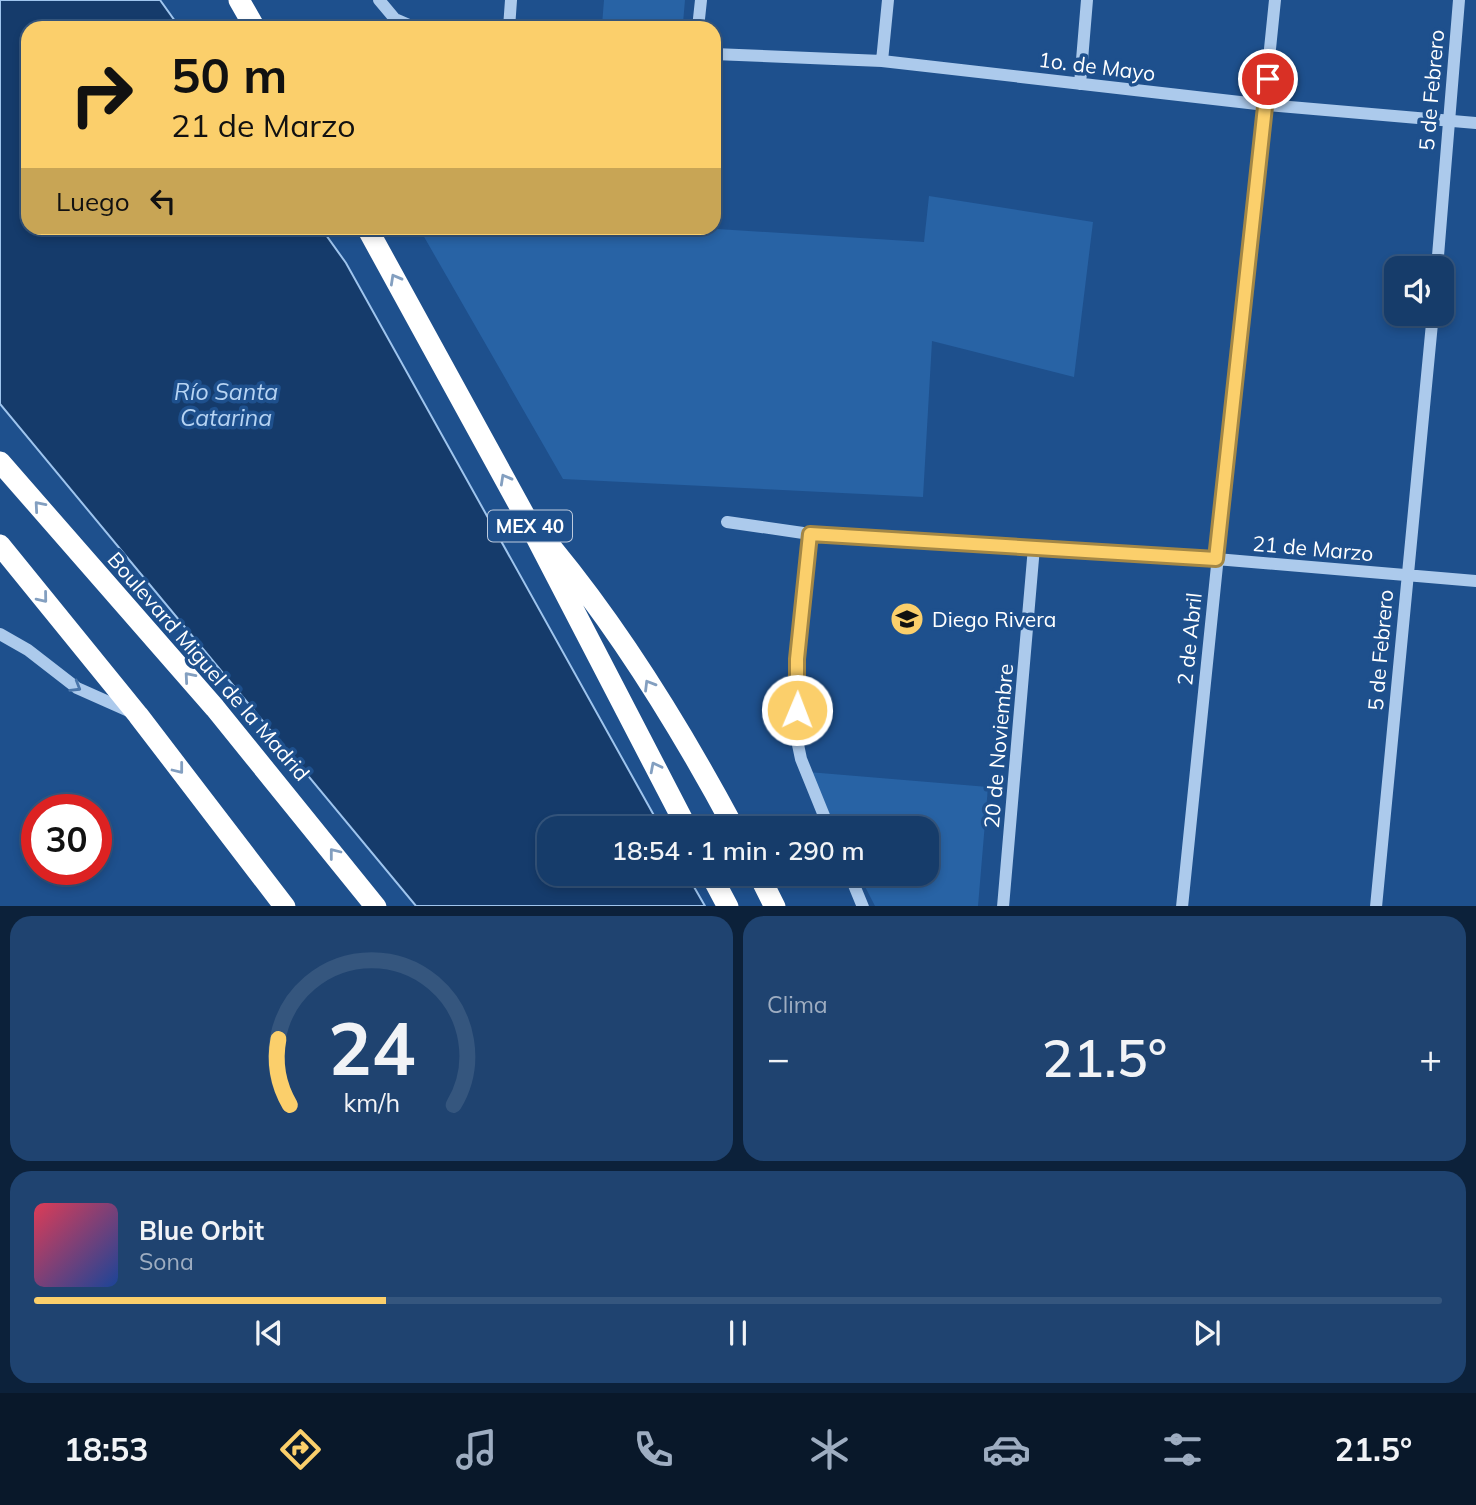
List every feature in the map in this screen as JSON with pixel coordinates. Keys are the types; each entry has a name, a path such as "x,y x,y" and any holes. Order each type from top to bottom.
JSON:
{"highway":[{"path":"239,0 251,21"},
{"path":"254,0 263,21"},
{"name":"MEX 40","path":"371,235 525,516 681,816"},
{"name":"Boulevard Miguel de la Madrid","path":"0,462 215,708 376,906"},
{"name":"MEX 40","path":"525,516 588,591 727,816"},
{"path":"0,545 138,715 285,906"},
{"path":"717,886 728,906"},
{"path":"765,886 775,906"}],"street":[{"path":"379,0 400,21"},
{"path":"510,21 512,0"},
{"path":"699,21 701,0"},
{"path":"882,61 888,0"},
{"path":"1080,84 1087,0"},
{"name":"2 de Abril","path":"1182,906 1275,0"},
{"name":"5 de Febrero","path":"1438,256 1459,0"},
{"name":"1o. de Mayo","path":"721,54 882,61 1266,105 1476,123"},
{"name":"5 de Febrero","path":"1376,906 1432,326"},
{"name":"21 de Marzo","path":"727,522 810,534 1216,559 1476,581"},
{"path":"810,534 797,659 796,735 801,759 824,816"},
{"name":"20 de Noviembre","path":"1003,906 1034,547"},
{"path":"0,634 28,650 76,688 138,715"},
{"path":"855,886 863,906"}],"shaded area":[{"path":"604,0 685,0 683,21 602,21"},
{"path":"929,196 1093,222 1074,377 932,341 923,497 563,479 423,235 721,235 721,229 924,242"},
{"path":"808,772 988,787 978,906 875,906 865,886 939,886 939,816 829,816"}],"water":[{"name":"Río Santa Catarina","path":"0,0 160,0 175,21 21,21 21,235 326,235 346,263 654,816 537,816 537,886 693,886 705,906 416,906 0,404"}],"place":[{"name":"Diego Rivera","path":"907,619"}],"route":[{"path":"797,710 797,659 810,534 1216,559 1268,79"}]}
